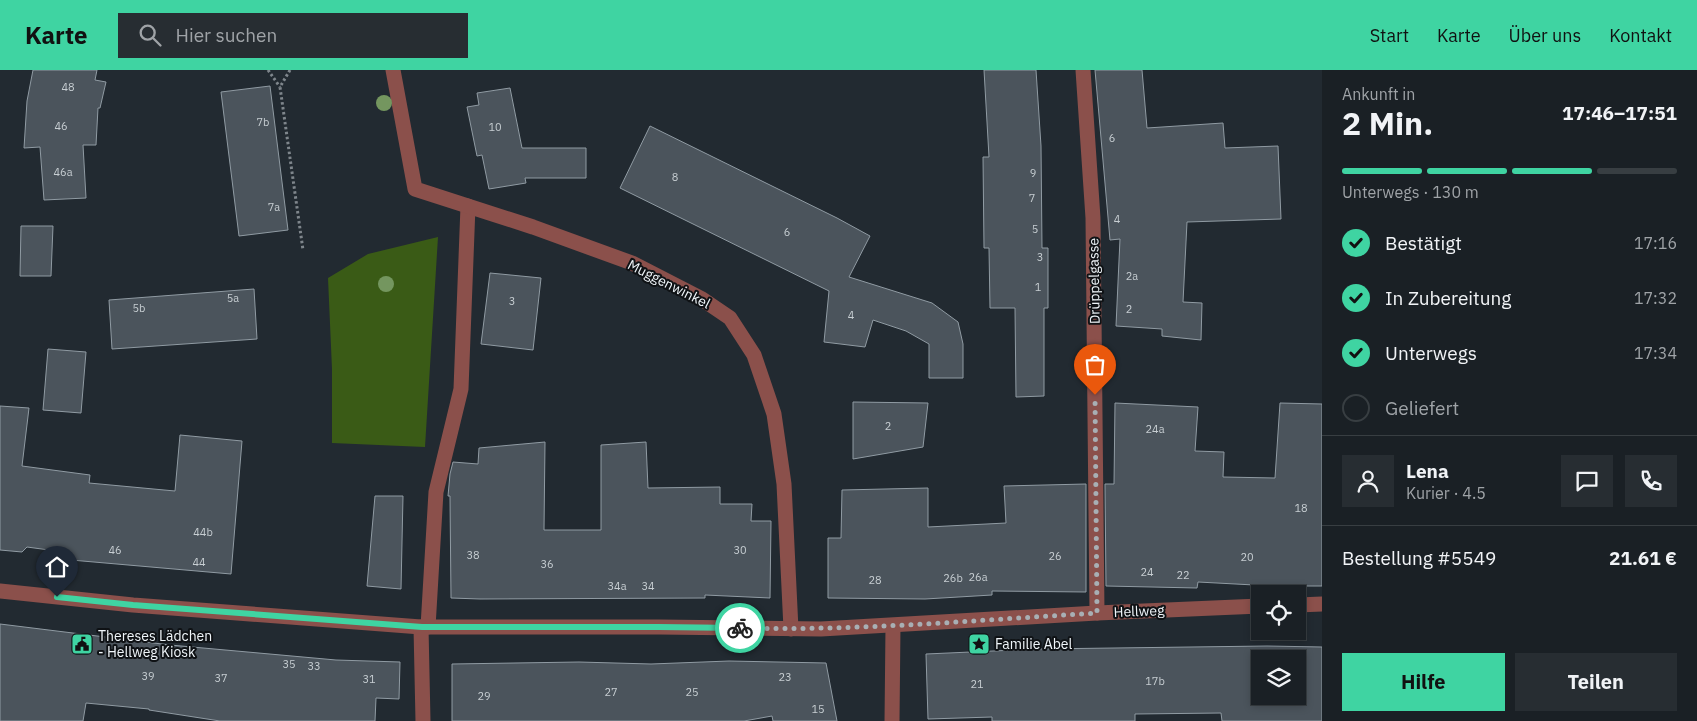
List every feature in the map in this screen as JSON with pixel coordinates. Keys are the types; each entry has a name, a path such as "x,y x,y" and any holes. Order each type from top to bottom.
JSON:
{"street":[{"name":"Muggenwinkel","path":"393,70 414,189 533,227 632,263 702,299 730,318 754,355 774,414 784,484 791,629"},
{"name":"Drüppelgasse","path":"1083,70 1093,218 1097,613"},
{"path":"422,721 425,627 436,492 461,389 468,206"},
{"name":"Hellweg","path":"0,591 133,605 425,627 791,629 893,626 1097,613 1251,606"},
{"path":"1306,605 1322,604"},
{"path":"892,721 893,626"}],"path":[{"path":"268,70 280,86 302,250"},
{"path":"280,86 290,70"}],"green space":[{"path":"438,237 425,447 332,443 332,369 328,278 368,254"}],"building":[{"path":"33,70 97,70 95,80 106,82 100,108 98,108 96,145 83,145 86,198 44,200 40,147 24,148 27,101"},
{"path":"984,70 1036,70 1041,146 1042,248 1048,248 1048,308 1044,308 1044,396 1016,397 1015,308 990,308 989,248 984,248 983,157 989,157"},
{"path":"1095,70 1142,70 1147,128 1223,123 1225,148 1278,146 1281,219 1187,222 1183,302 1202,303 1201,340 1162,336 1162,329 1116,326 1120,239 1110,240"},
{"path":"270,86 288,230 239,236 221,92"},
{"path":"510,88 522,148 586,148 586,178 525,178 526,183 489,189 482,155 477,156 467,107 479,105 477,93"},
{"path":"650,126 870,236 849,277 932,303 958,322 963,344 963,378 929,378 929,344 906,331 873,320 865,347 824,342 829,291 620,188"},
{"path":"21,226 53,226 51,276 20,276"},
{"path":"490,273 541,278 533,350 481,344"},
{"path":"254,289 257,339 112,349 109,300"},
{"path":"48,349 86,352 81,413 43,410"},
{"path":"853,402 928,403 923,447 853,459"},
{"path":"1115,403 1198,407 1195,451 1224,452 1223,477 1275,478 1280,403 1322,404 1322,586 1198,582 1197,588 1106,586 1105,484 1114,484"},
{"path":"0,406 29,408 22,466 90,475 89,483 175,491 180,435 242,441 231,574 71,560 71,553 27,547 22,552 0,550"},
{"path":"545,442 544,530 601,530 601,445 646,442 648,488 720,487 720,504 752,504 751,521 771,521 770,598 705,595 705,598 451,598 450,496 448,496 453,462 478,464 479,448"},
{"path":"1086,484 1086,592 992,591 992,595 925,599 828,598 828,538 841,538 842,490 928,488 928,527 1006,523 1004,486"},
{"path":"375,496 403,496 401,589 367,586"},
{"path":"0,624 170,645 336,660 400,662 399,699 376,698 375,721 220,721 149,709 86,703 83,721 0,721"},
{"path":"1322,647 1322,721 1222,721 1221,713 1135,714 1135,721 992,721 992,717 928,719 926,654 1038,649"},
{"path":"729,661 826,663 837,721 773,721 772,716 744,721 452,721 452,664 579,662 651,664"}],"way so far":[{"path":"740,628 821,629 893,626 1097,613 1095,395"}],"place":[{"name":"Thereses Lädchen - Hellweg Kiosk","path":"82,644"},
{"name":"Familie Abel","path":"979,644"}],"route":[{"path":"57,597 133,605 422,627 740,628"}]}
